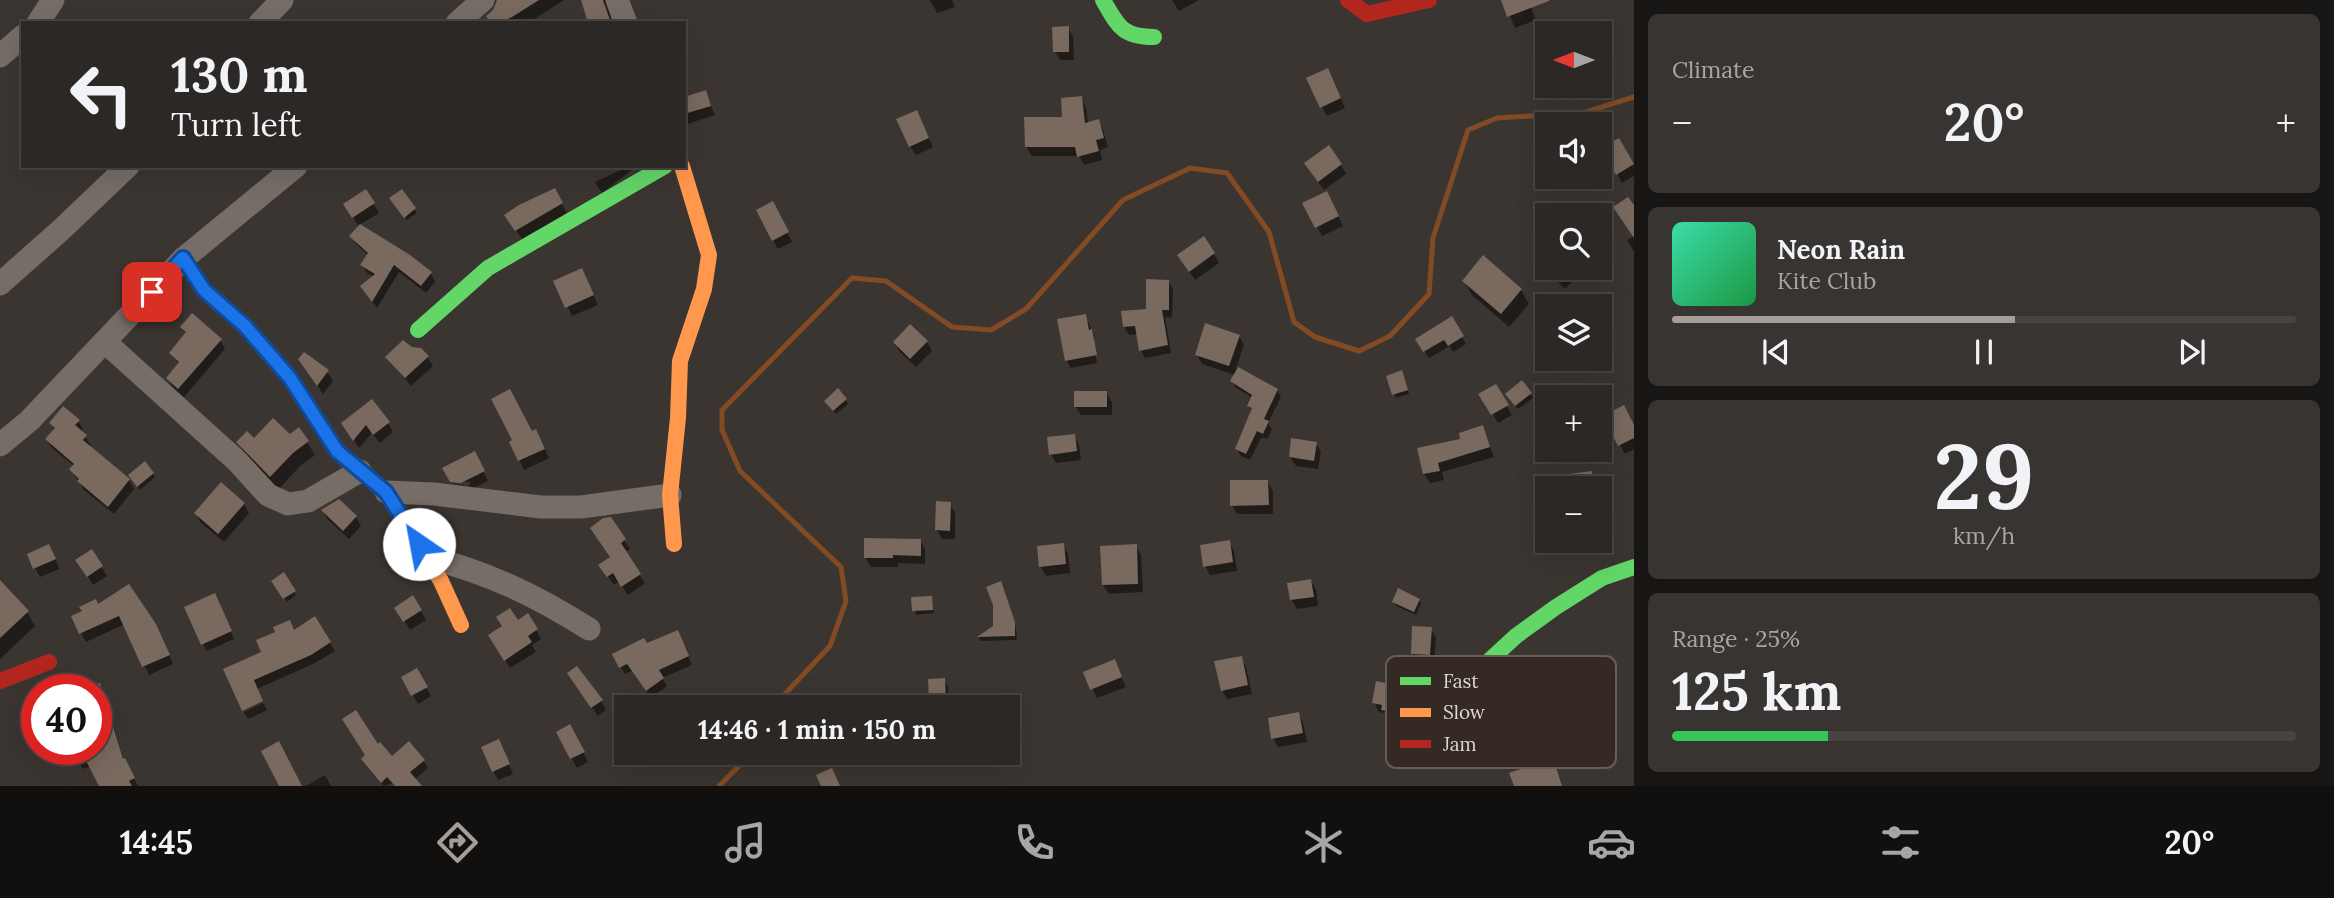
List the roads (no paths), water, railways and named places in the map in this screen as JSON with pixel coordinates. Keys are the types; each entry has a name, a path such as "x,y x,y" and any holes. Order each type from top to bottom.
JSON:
{"street":[{"path":"39,21 53,0"},
{"path":"262,21 282,0"},
{"path":"459,21 482,0"},
{"path":"617,0 625,21"},
{"path":"1103,0 1124,33 1133,37 1154,37"},
{"path":"1348,0 1367,13 1429,0"},
{"path":"0,56 21,38"},
{"path":"0,284 126,168"},
{"path":"0,445 29,421 183,258 294,168"},
{"path":"418,330 488,268 662,168"},
{"path":"674,544 670,495 678,418 680,360 704,289 709,255 683,168"},
{"path":"183,258 204,290 245,326 290,378 337,451 386,492 441,581 461,625"},
{"path":"105,342 238,462 268,495 288,504 308,501 360,471"},
{"path":"386,492 434,494 541,507 581,507 670,495"},
{"path":"427,557 464,566 500,580 549,604 589,629"},
{"path":"1494,656 1516,636 1556,607 1602,578 1634,567"},
{"path":"0,681 49,662"}],"waterway":[{"path":"784,695 830,646 846,601 841,567 740,471 722,430 722,410 852,278 886,281 952,327 991,330 1026,309 1123,200 1190,168 1227,173 1269,232 1294,322 1315,337 1359,351 1390,336 1429,294 1433,238 1468,130 1497,118 1583,113 1634,97"},
{"path":"719,786 740,765"}]}
